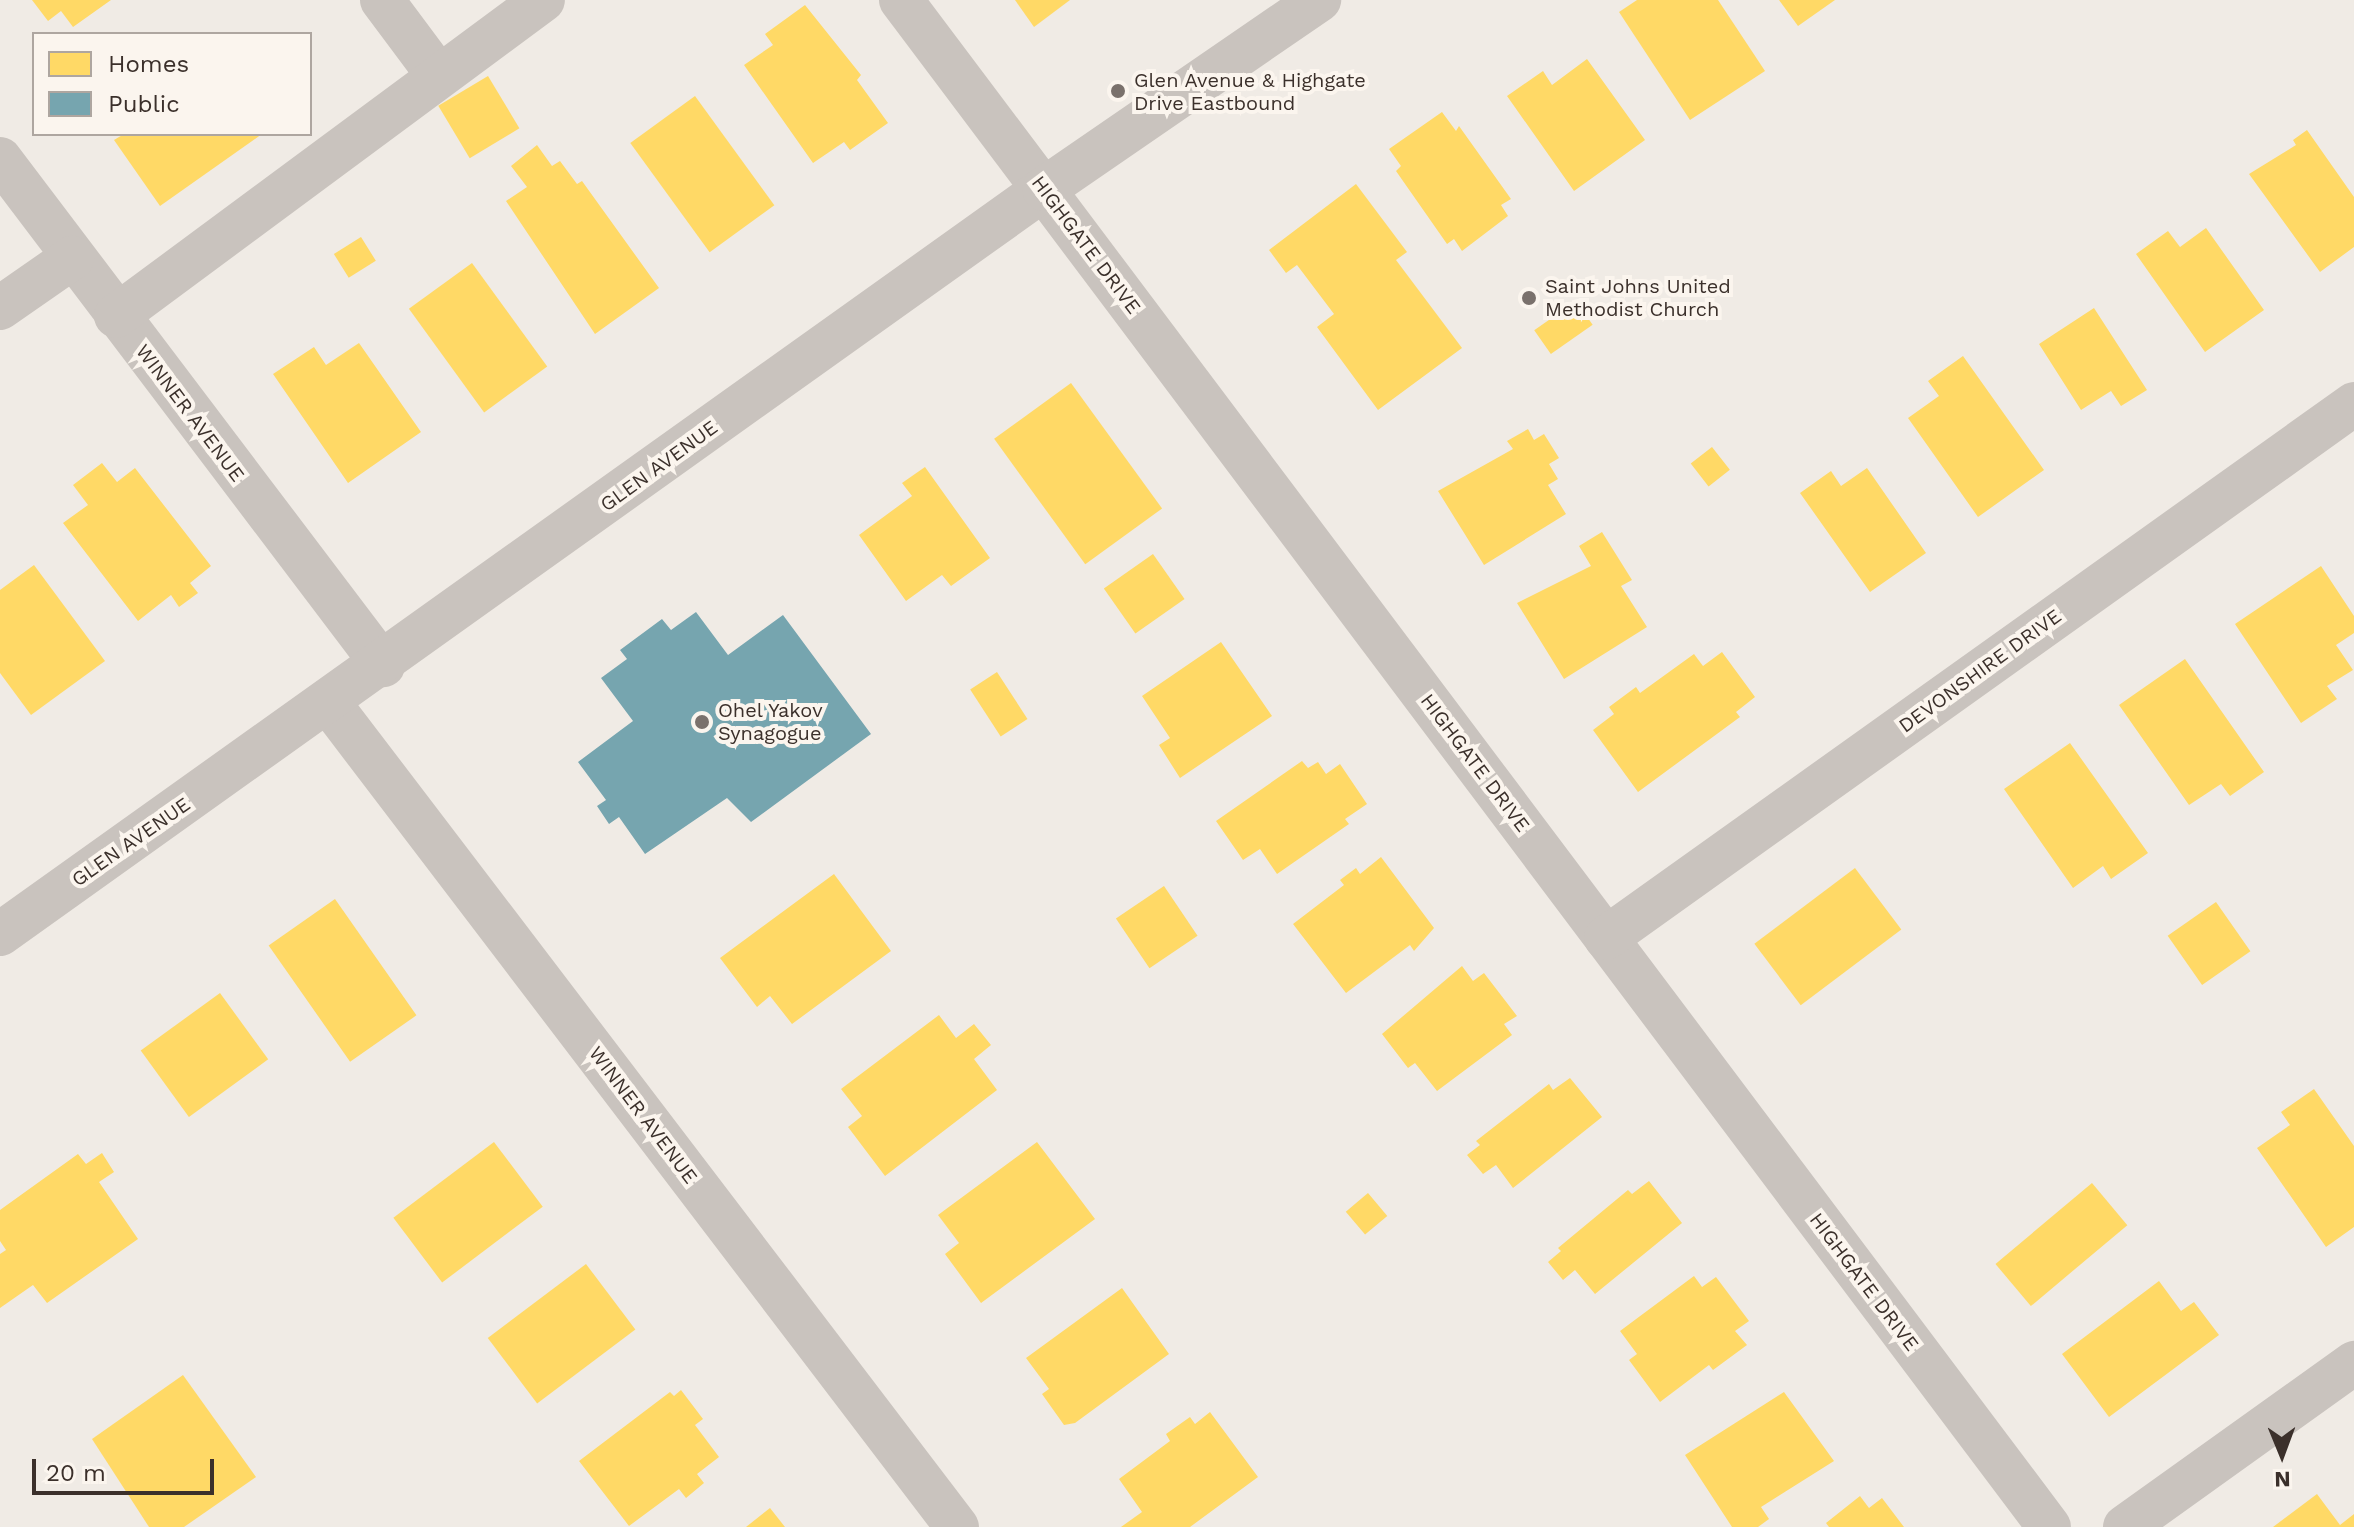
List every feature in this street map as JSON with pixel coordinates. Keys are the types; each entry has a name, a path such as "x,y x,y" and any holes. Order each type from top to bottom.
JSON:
{"street":[{"path":"382,0 438,75"},
{"path":"116,316 543,0"},
{"name":"HIGHGATE DRIVE","path":"901,0 2049,1527"},
{"name":"GLEN AVENUE","path":"0,934 383,665 1044,189 1319,0"},
{"name":"WINNER AVENUE","path":"0,159 383,665"},
{"path":"0,308 72,258"},
{"name":"DEVONSHIRE DRIVE","path":"1606,938 2354,404"},
{"name":"WINNER AVENUE","path":"329,703 957,1527"},
{"path":"2125,1527 2354,1363"}],"building: Homes":[{"path":"32,0 111,0 73,27 61,11 48,21"},
{"path":"1015,0 1070,0 1034,27"},
{"path":"1637,0 1718,0 1765,71 1690,120 1619,12"},
{"path":"1779,0 1835,0 1798,26"},
{"path":"805,5 861,75 857,80 888,123 850,150 844,142 813,163 744,65 773,45 765,34"},
{"path":"1587,59 1645,140 1574,191 1507,96 1543,71 1552,85"},
{"path":"488,76 519,128 470,158 438,106"},
{"path":"695,96 774,205 710,252 630,143"},
{"path":"1442,112 1456,131 1459,126 1511,199 1501,205 1508,216 1462,251 1454,239 1447,244 1396,171 1401,166 1389,149"},
{"path":"2307,130 2354,197 2354,247 2320,272 2249,174 2296,145 2293,140"},
{"path":"121,136 259,136 160,206 114,140"},
{"path":"537,145 552,166 560,161 577,184 582,181 659,288 595,334 506,201 527,187 511,166"},
{"path":"1356,184 1407,252 1396,260 1462,348 1378,410 1317,327 1334,314 1297,265 1286,273 1269,250"},
{"path":"2206,228 2264,310 2205,352 2136,254 2168,231 2180,247"},
{"path":"361,237 376,261 349,278 334,254"},
{"path":"472,263 547,367 484,412 409,309"},
{"path":"1576,301 1593,325 1551,354 1534,330"},
{"path":"2094,308 2147,390 2121,406 2111,391 2081,410 2039,344"},
{"path":"359,343 421,432 348,483 273,374 314,347 326,365"},
{"path":"1963,356 2044,470 1978,517 1908,418 1939,396 1928,381"},
{"path":"1071,383 1162,508 1085,564 994,439"},
{"path":"1528,429 1534,440 1544,434 1559,458 1549,464 1558,479 1548,485 1566,514 1484,565 1438,491 1513,449 1507,441"},
{"path":"1712,447 1730,470 1709,486 1691,464"},
{"path":"102,463 117,482 135,468 211,566 190,583 198,593 179,607 171,595 138,621 63,523 88,505 73,485"},
{"path":"925,467 990,558 951,586 942,575 906,601 859,535 912,496 902,483"},
{"path":"1867,468 1926,553 1870,592 1800,493 1831,471 1841,486"},
{"path":"1602,532 1632,580 1621,586 1647,627 1564,679 1517,603 1591,566 1579,546"},
{"path":"1153,554 1185,599 1135,633 1104,588"},
{"path":"34,565 105,661 31,715 0,673 0,590"},
{"path":"2321,566 2354,616 2354,633 2336,645 2353,670 2327,686 2337,699 2301,723 2235,624"},
{"path":"1221,642 1272,716 1180,778 1159,745 1170,738 1142,696"},
{"path":"1722,652 1755,697 1736,712 1740,717 1638,792 1593,730 1614,714 1609,707 1636,687 1640,693 1694,654 1703,666"},
{"path":"2185,659 2264,772 2230,796 2221,784 2189,805 2119,705"},
{"path":"997,672 1027,719 1001,736 970,689"},
{"path":"2070,743 2148,853 2111,879 2103,866 2073,888 2004,789"},
{"path":"1302,761 1308,768 1318,762 1326,774 1340,764 1367,804 1345,819 1349,824 1277,874 1260,849 1243,860 1216,821"},
{"path":"1381,857 1434,928 1414,951 1410,945 1346,993 1293,924 1344,885 1340,880 1356,868 1360,874"},
{"path":"1855,868 1901,929 1801,1005 1754,944"},
{"path":"834,874 891,951 792,1024 770,996 757,1007 720,958"},
{"path":"1164,886 1198,936 1149,968 1116,918"},
{"path":"335,899 416,1015 350,1062 269,945"},
{"path":"2216,902 2250,951 2202,985 2168,936"},
{"path":"1462,966 1473,981 1484,973 1517,1016 1504,1024 1512,1035 1437,1091 1415,1063 1408,1068 1382,1034"},
{"path":"220,993 268,1059 189,1117 141,1051"},
{"path":"939,1015 956,1038 974,1024 991,1045 974,1059 997,1090 885,1176 848,1127 862,1116 841,1089"},
{"path":"1570,1078 1602,1117 1513,1188 1496,1165 1483,1174 1467,1155 1480,1145 1476,1141 1549,1084 1553,1090"},
{"path":"2314,1089 2354,1146 2354,1227 2326,1247 2257,1148 2290,1125 2281,1112"},
{"path":"494,1142 543,1207 442,1283 393,1218"},
{"path":"1037,1142 1095,1219 981,1303 945,1254 959,1243 938,1215"},
{"path":"102,1153 114,1172 99,1182 138,1239 47,1303 33,1285 0,1308 0,1254 6,1250 0,1241 0,1210 78,1154 86,1164"},
{"path":"1649,1181 1682,1223 1595,1294 1575,1270 1563,1280 1548,1262 1561,1251 1558,1248 1628,1190 1632,1194"},
{"path":"2092,1183 2127,1225 2031,1306 1995,1264"},
{"path":"1368,1193 1387,1216 1365,1235 1346,1212"},
{"path":"586,1264 635,1329 537,1404 488,1338"},
{"path":"1694,1276 1702,1287 1716,1277 1749,1321 1735,1331 1747,1345 1713,1370 1709,1365 1660,1402 1629,1360 1637,1354 1620,1331"},
{"path":"2159,1281 2181,1311 2194,1302 2219,1335 2109,1417 2062,1354"},
{"path":"1122,1288 1169,1354 1075,1423 1064,1425 1042,1394 1049,1389 1026,1358"},
{"path":"183,1375 256,1477 184,1527 149,1527 92,1439"},
{"path":"681,1390 703,1419 695,1425 719,1457 697,1474 704,1483 686,1498 679,1489 629,1526 579,1461 670,1392 674,1396"},
{"path":"1784,1392 1834,1461 1761,1507 1769,1519 1758,1527 1732,1527 1685,1455"},
{"path":"1210,1412 1258,1477 1190,1527 1121,1527 1142,1512 1119,1479 1170,1441 1166,1434 1190,1417 1195,1424"},
{"path":"2317,1494 2340,1525 2354,1514 2354,1527 2273,1527"},
{"path":"1860,1496 1869,1508 1882,1498 1904,1527 1829,1527 1826,1523"},
{"path":"770,1508 785,1527 746,1527"}],"building: Public":[{"path":"696,612 728,655 783,615 871,734 751,822 727,798 645,854 619,817 609,824 597,806 606,800 578,762 633,721 601,678 627,659 620,650 662,619 671,630"}],"place":[{"name":"Glen Avenue & Highgate Drive Eastbound","path":"1118,91"},
{"name":"Saint Johns United Methodist Church","path":"1529,298"},
{"name":"Ohel Yakov Synagogue","path":"702,722"}]}
